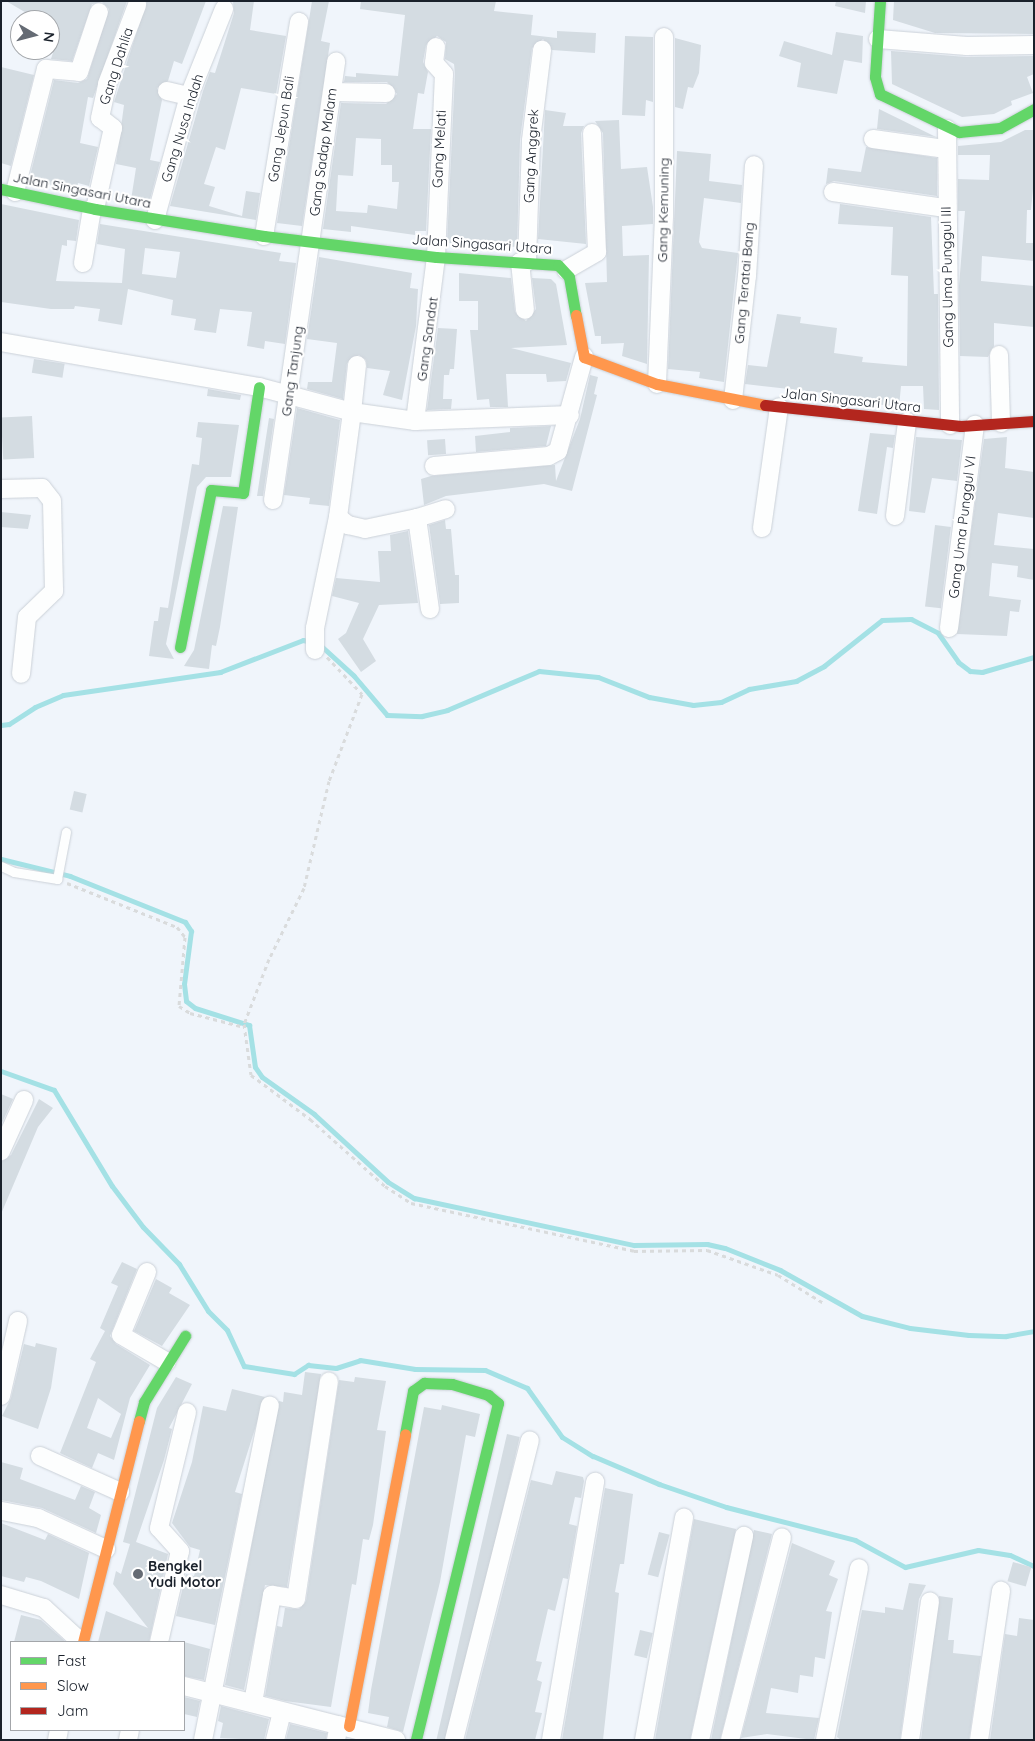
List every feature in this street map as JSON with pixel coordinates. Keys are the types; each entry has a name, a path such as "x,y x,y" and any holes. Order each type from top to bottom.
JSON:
{"street":[{"path":"880,1 876,90 946,129 986,132 1034,109"},
{"name":"Gang Dahlia","path":"94,209 113,128 100,118 107,84 137,5"},
{"name":"Gang Nusa Indah","path":"155,220 189,96 224,9"},
{"path":"8,191 46,69 79,72 99,12"},
{"name":"Gang Jepun Bali","path":"264,236 299,22"},
{"name":"Gang Kemuning","path":"657,384 664,216 664,37"},
{"path":"878,38 967,46 1034,45"},
{"name":"Gang Melati","path":"436,47 434,63 444,74 436,257"},
{"name":"Gang Anggrek","path":"525,310 524,262 531,140 542,50"},
{"name":"Gang Sadap Malam","path":"311,242 336,62"},
{"path":"168,91 189,96"},
{"path":"332,92 386,93"},
{"name":"Gang Uma Punggul III","path":"946,129 950,425"},
{"path":"566,270 598,252 592,133"},
{"path":"872,139 946,149"},
{"name":"Gang Teratai Bang","path":"732,400 747,276 754,165"},
{"name":"Jalan Singasari Utara","path":"8,191 155,220 264,236 436,257 558,265 566,270 584,357 657,384 732,400 907,422 975,426 1034,421"},
{"path":"832,192 946,208"},
{"path":"83,263 94,209"},
{"name":"Gang Tanjung","path":"273,500 311,242"},
{"name":"Gang Sandat","path":"415,421 436,257"},
{"path":"1,342 259,387 352,412 415,421 570,416"},
{"path":"999,355 1001,423"},
{"path":"434,466 549,456 560,448 570,416 584,357"},
{"path":"315,650 315,628 338,517 357,365"},
{"path":"180,647 211,490 242,492 259,387"},
{"path":"762,528 779,407"},
{"path":"895,516 907,422"},
{"name":"Gang Uma Punggul VI","path":"949,628 975,426"},
{"path":"1,489 42,488 52,501 54,591 49,600 34,606 27,616 21,674"},
{"path":"338,517 348,525 365,529 417,518 446,509"},
{"path":"417,518 430,609"},
{"path":"1,1151 24,1100"},
{"path":"147,1272 121,1334 167,1362"},
{"path":"1,1396 18,1321"},
{"path":"82,1641 144,1402 184,1336"},
{"path":"253,1703 272,1596 296,1599 329,1381"},
{"path":"341,1730 413,1391 424,1383 452,1384 488,1395 498,1403 416,1740"},
{"path":"203,1740 214,1694 270,1406"},
{"path":"159,1641 180,1551 158,1528 187,1412"},
{"path":"454,1740 530,1440"},
{"path":"40,1456 120,1492"},
{"path":"551,1740 595,1482"},
{"path":"2,1512 38,1518 106,1549"},
{"path":"644,1740 684,1518"},
{"path":"700,1740 744,1536"},
{"path":"730,1740 782,1538"},
{"path":"825,1740 859,1568"},
{"path":"979,1740 1001,1591"},
{"path":"2,1601 44,1608 81,1641"},
{"path":"910,1740 930,1601"},
{"path":"185,1686 253,1703 341,1730 396,1740"},
{"path":"276,1740 282,1712"}],"lane":[{"path":"1,866 14,872 59,874 66,832"}],"path":[{"path":"315,650 342,669 362,694 329,781 304,888 270,959 244,1026 251,1075 310,1119 385,1186 411,1203 634,1251 707,1250 778,1275 822,1302"},
{"path":"59,874 178,927 185,936 179,1006 190,1013 244,1026"}],"building":[{"path":"6,1 127,1 93,98 88,97 80,143 98,147 89,186 78,183 76,190 29,180 54,80 78,83 87,79 109,9 102,2 92,4 72,61 60,60 60,10 21,10"},
{"path":"147,1 206,1 182,64 174,61 168,81 157,88 162,100 150,160 160,162 149,203 131,200 136,168 116,164 124,105 114,102"},
{"path":"233,1 254,1 250,30 286,36 276,94 241,88 225,150 216,147 204,184 215,187 209,206 242,216 246,191 260,193 256,220 170,206 203,91 210,72 215,73 234,13"},
{"path":"312,1 329,1 321,41 330,43 302,226 277,223"},
{"path":"361,1 496,1 494,11 533,15 531,35 557,38 557,31 596,33 595,53 552,50 543,39 532,48 520,140 517,247 447,243 455,74 454,64 445,59 446,42 437,36 426,45 423,62 428,72 424,94 418,93 413,129 431,129 426,231 415,231 415,235 351,226 351,232 323,229 341,103 386,104 397,94 387,82 344,82 345,76 356,77 356,73 398,76 405,15 360,9","holes":["356,138 381,139 381,165 392,165 392,182 399,182 397,209 368,205 367,213 336,211 338,175 353,176"]},
{"path":"836,1 866,1 865,13 835,6"},
{"path":"894,1 1034,1 1034,34 935,33 893,20"},
{"path":"836,32 863,36 862,63 844,60 837,94 797,87 801,63 779,56 784,41 832,55"},
{"path":"625,36 653,37 653,102 646,100 645,116 622,115"},
{"path":"675,38 701,45 699,73 693,88 688,87 683,109 675,107"},
{"path":"891,51 966,57 1034,56 1034,74 1027,77 1033,93 1011,101 1012,105 994,114 962,117 892,84"},
{"path":"1,67 34,75 11,166 1,163"},
{"path":"879,109 936,137 877,129"},
{"path":"545,110 566,113 563,126 584,126 581,133 586,244 538,239"},
{"path":"619,120 621,169 647,167 653,207 653,224 622,226 623,256 649,255 647,364 622,356 624,343 601,344 601,336 595,336 585,283 607,282 603,133 595,121"},
{"path":"1025,130 1034,130 1034,178 1031,210 1027,210 1026,243 1034,243 1034,261 982,256 981,281 1034,286 1034,327 994,323 994,346 988,357 960,356 959,286 965,211 958,211 958,179 989,180 990,155 958,155 958,146 1001,142"},
{"path":"866,147 937,158 937,196 834,181 826,184 828,168 861,172"},
{"path":"677,151 711,154 709,181 742,185 741,203 704,198 699,242 702,248 738,253 724,382 699,378 700,372 668,369"},
{"path":"1,204 79,220 76,241 67,240 67,246 62,245 56,281 122,283 125,249 97,244 100,224 281,253 279,261 296,263 285,344 265,341 264,349 247,346 252,312 220,309 216,333 194,330 196,319 171,315 173,300 128,289 122,325 98,321 100,309 75,306 74,309 51,309 1,302","holes":["145,248 180,252 176,278 142,274"]},
{"path":"840,204 931,217 934,294 938,294 939,410 924,409 923,386 901,386 899,407 860,402 861,397 745,384 748,365 767,367 777,314 801,317 800,323 837,328 834,353 863,357 862,362 907,366 908,276 891,275 893,227 838,224"},
{"path":"319,257 412,273 410,288 418,289 416,326 402,400 383,395 390,371 367,368 366,360 359,355 347,363 343,399 307,389 308,382 332,382 337,343 307,339"},
{"path":"459,273 511,278 515,312 526,321 536,309 532,278 551,279 556,284 567,345 511,348 571,363 566,381 547,382 546,374 506,374 508,407 490,407 489,399 477,400 470,330 478,330 478,301 459,301"},
{"path":"438,328 457,329 454,369 450,369 449,375 444,375 443,399 452,399 451,409 427,410"},
{"path":"34,359 65,364 62,378 32,373"},
{"path":"590,375 598,377 594,394 597,395 572,491 544,484 446,496 424,505 421,479 431,476 555,465 556,481 580,419"},
{"path":"208,389 241,395 240,400 207,396"},
{"path":"297,408 340,420 329,506 309,504 310,498 284,495"},
{"path":"32,416 34,458 3,460 1,418"},
{"path":"269,418 274,419 263,496 257,496"},
{"path":"198,422 239,425 231,477 206,477 197,487 166,644 174,659 149,656 154,621 158,621 160,607 168,608 192,464 199,465 202,438 196,437"},
{"path":"551,426 546,446 476,452 475,436 510,432 510,428"},
{"path":"870,433 895,435 893,448 887,447 877,514 858,511"},
{"path":"916,437 962,440 957,481 932,478 925,513 909,511"},
{"path":"1007,437 1005,468 1034,472 1034,518 998,513 994,545 1034,549 1034,580 1017,577 1018,566 992,563 989,596 1021,600 1019,612 1010,611 1007,636 957,634 984,439"},
{"path":"445,439 446,454 428,455 427,440"},
{"path":"223,506 238,507 216,646 212,645 209,669 184,666 194,650"},
{"path":"1,512 31,515 28,529 1,527"},
{"path":"445,520 446,529 451,529 455,575 459,575 459,603 440,604 429,525"},
{"path":"935,525 951,527 941,608 925,606"},
{"path":"408,531 418,603 379,605 363,639 376,661 361,672 338,639 346,633 359,603 332,596 336,578 380,582 378,551 391,551 390,535"},
{"path":"74,791 87,794 82,812 70,810"},
{"path":"1,1094 13,1099 1,1125"},
{"path":"39,1099 53,1108 38,1127 1,1214 1,1162 11,1155"},
{"path":"122,1262 137,1269 110,1336 116,1344 150,1365 130,1398 114,1460 98,1453 92,1468 60,1453 96,1362 90,1359 105,1331 100,1328 118,1286 111,1283","holes":["98,1398 121,1414 111,1438 87,1428"]},
{"path":"156,1279 172,1288 169,1293 190,1305 162,1346 134,1331"},
{"path":"36,1343 57,1348 51,1388 38,1429 2,1416 11,1398 24,1344 35,1347"},
{"path":"305,1372 321,1374 287,1587 265,1585 244,1690 225,1685 279,1401 283,1402 284,1392 302,1395"},
{"path":"176,1377 192,1384 169,1428 172,1429 164,1460 136,1542 168,1554 149,1641 98,1641 106,1611 148,1628 113,1584 116,1571 121,1574 130,1544 123,1542 157,1408"},
{"path":"355,1377 386,1381 377,1430 386,1431 373,1525 369,1540 363,1539 356,1585 352,1584 331,1707 285,1701 265,1696 277,1626 282,1627 285,1608 299,1609 306,1601 339,1380 354,1382"},
{"path":"232,1389 265,1397 235,1492 242,1494 215,1625 176,1616 186,1574 194,1576 200,1550 190,1547 172,1523 192,1462 203,1406 226,1411"},
{"path":"442,1405 480,1414 475,1437 466,1435 440,1582 403,1732 387,1727 389,1717 368,1713 424,1407 441,1410"},
{"path":"507,1434 520,1437 450,1740 436,1740"},
{"path":"1,1462 23,1468 20,1479 75,1500 81,1486 95,1492 89,1508 101,1515 96,1533 42,1508 1,1500"},
{"path":"556,1471 583,1477 584,1481 581,1498 575,1497 569,1524 577,1526 568,1579 563,1578 555,1611 548,1609 536,1661 542,1662 537,1680 542,1682 535,1712 542,1713 535,1740 465,1740 531,1480 552,1485"},
{"path":"605,1488 633,1494 624,1564 620,1564 615,1592 619,1593 603,1740 562,1740"},
{"path":"694,1519 736,1529 690,1740 655,1740"},
{"path":"1,1523 45,1540 48,1534 89,1553 79,1599 41,1581 26,1577 24,1582 1,1576"},
{"path":"754,1530 772,1534 720,1740 711,1740"},
{"path":"659,1532 670,1535 658,1577 648,1575"},
{"path":"792,1543 835,1561 829,1575 838,1579 826,1611 832,1612 825,1659 815,1657 813,1677 800,1675 798,1693 771,1688 766,1713 819,1718 814,1740 767,1734 741,1738"},
{"path":"1013,1562 1031,1567 1026,1586 1007,1581"},
{"path":"909,1583 926,1585 919,1599 900,1740 841,1740 837,1737 862,1610 885,1613 885,1607 903,1610"},
{"path":"939,1596 953,1598 948,1640 954,1640 953,1653 981,1656 969,1740 921,1740"},
{"path":"21,1615 41,1620 65,1641 14,1641"},
{"path":"1019,1618 1034,1620 1034,1740 990,1740 1005,1634 1017,1636"},
{"path":"640,1630 653,1633 647,1658 634,1655"},
{"path":"185,1642 210,1649 204,1680 185,1676"},
{"path":"185,1697 200,1701 197,1717 185,1714"},
{"path":"221,1706 269,1719 264,1740 220,1738 223,1723 218,1721"},
{"path":"290,1724 327,1733 326,1740 286,1739"}],"waterway":[{"path":"319,644 354,676 387,715 422,716 447,710 539,671 598,677 649,697 693,705 721,702 749,689 796,681 824,666 882,620 911,619 938,633 958,662 970,671 982,672 1034,657"},
{"path":"1,725 9,724 35,707 63,695 220,672 303,640 311,642"},
{"path":"1,859 70,876 185,922 191,931 184,984 186,1001 195,1008 249,1025 255,1067 262,1077 314,1114 388,1182 414,1198 634,1245 707,1244 725,1248 780,1270 862,1316 910,1328 969,1335 1006,1336 1034,1331"},
{"path":"1,1071 54,1090 112,1186 143,1227 179,1264 208,1311 227,1330 244,1366 294,1374 308,1365 336,1368 360,1360 415,1369 485,1370 527,1388 562,1437 593,1456 659,1484 726,1507 855,1540 905,1567 978,1550 1010,1555 1034,1566"}],"traffic: fast":[{"path":"880,1 875,77 880,94 959,132 1000,128 1034,109"},
{"path":"1,189 95,209 264,236 436,257 558,265 569,277 576,315"},
{"path":"180,647 211,490 243,493 259,387"},
{"path":"139,1421 144,1402 185,1336"},
{"path":"405,1434 413,1391 424,1383 452,1384 488,1395 498,1403 416,1740"}],"traffic: slow":[{"path":"576,315 584,357 657,384 765,405"},
{"path":"83,1641 139,1421"},
{"path":"349,1726 405,1434"}],"traffic: jam":[{"path":"765,405 961,426 1034,421"}],"place":[{"name":"Bengkel Yudi Motor","path":"138,1574"}]}
